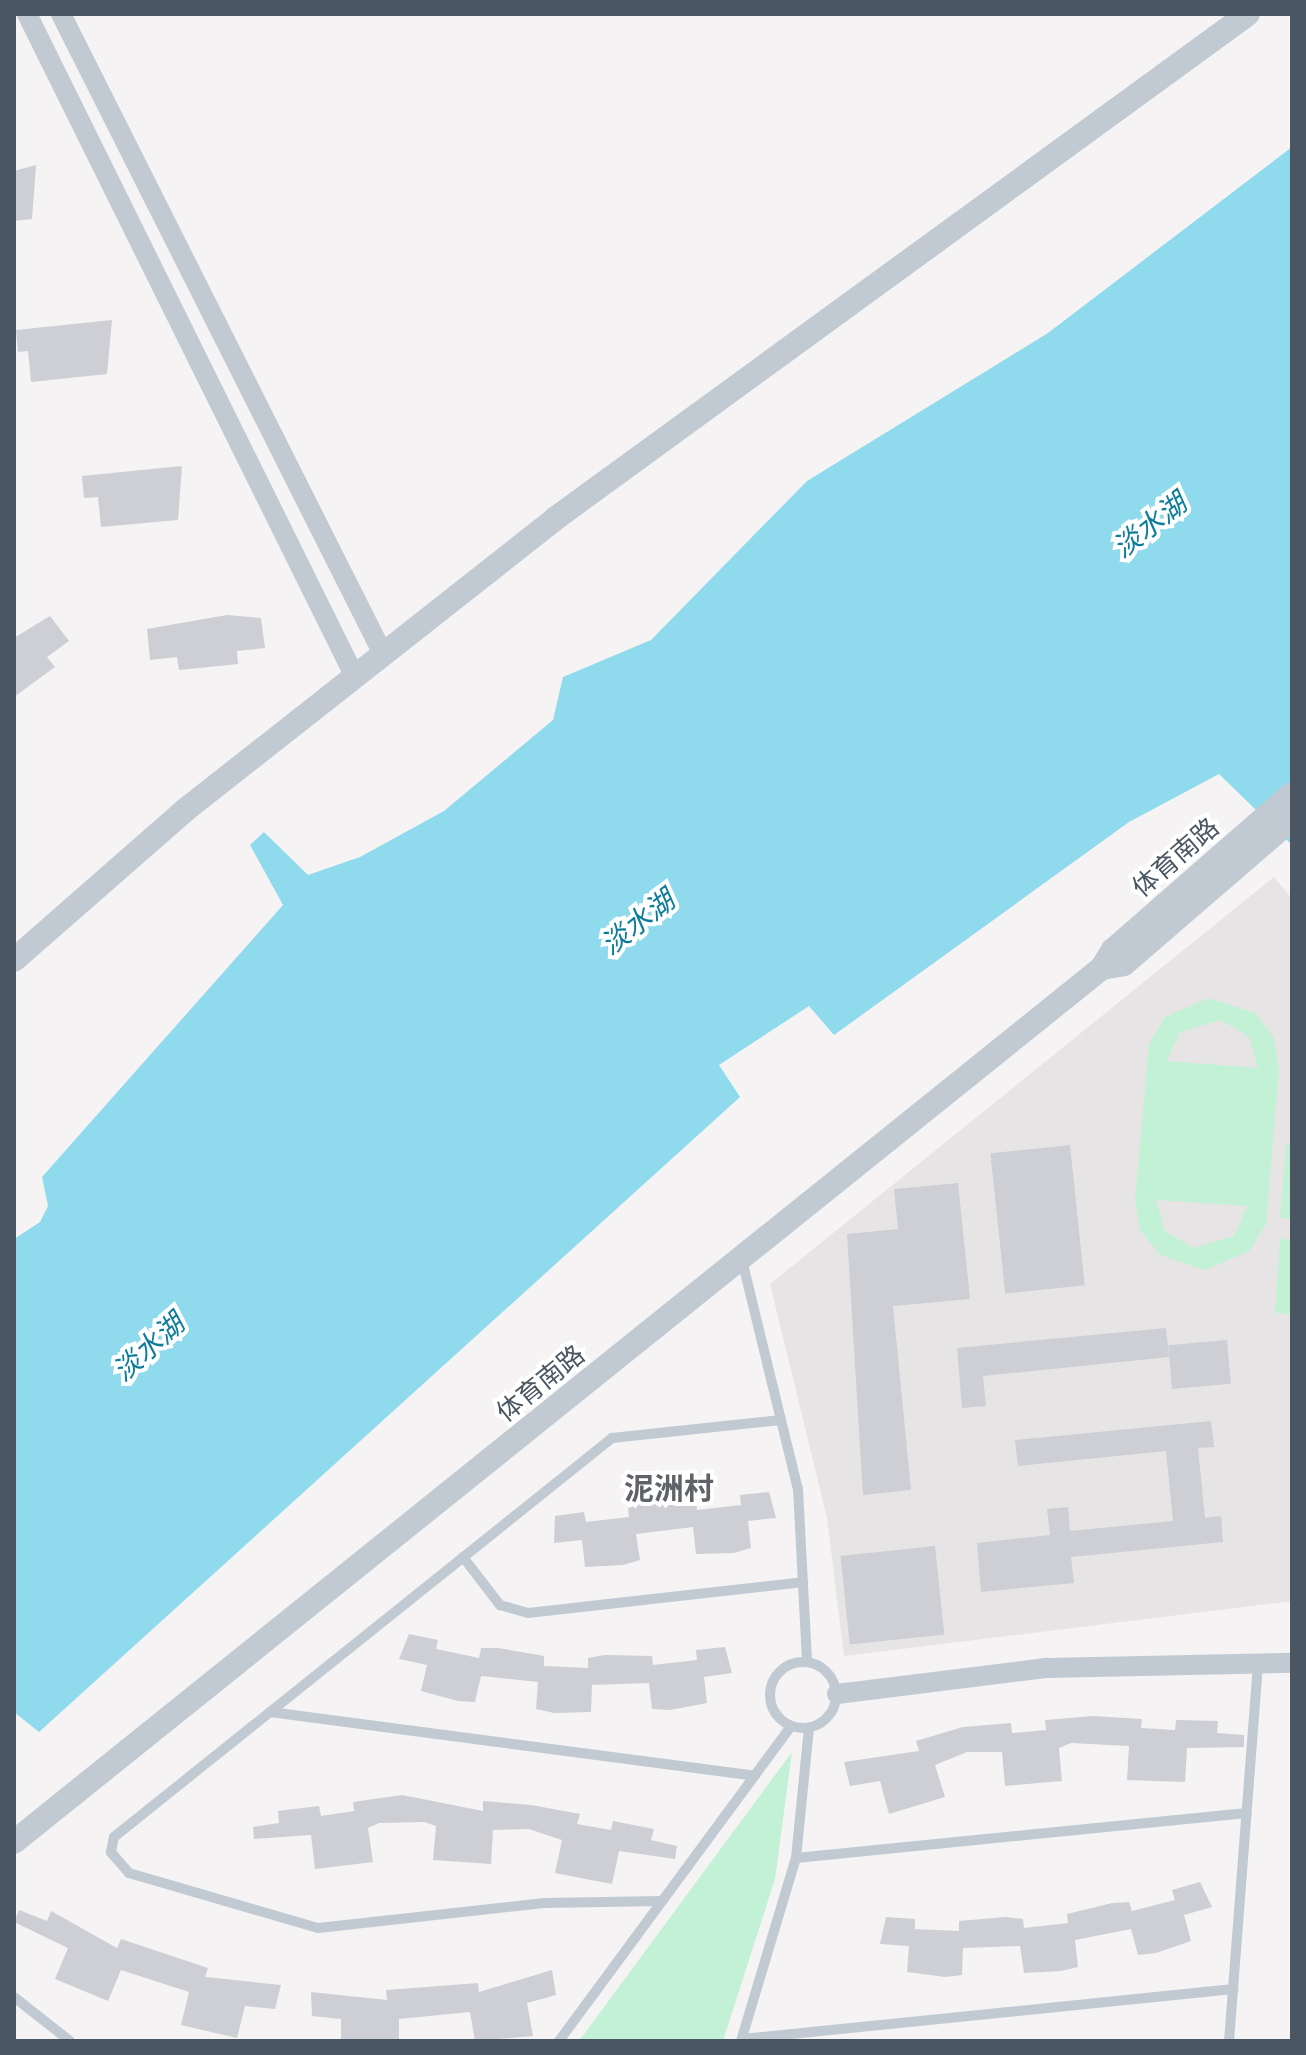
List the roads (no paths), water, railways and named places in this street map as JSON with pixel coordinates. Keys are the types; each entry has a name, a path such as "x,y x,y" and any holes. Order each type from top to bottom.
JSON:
{"street":[{"path":"27,14 147,251 354,675"},
{"path":"61,14 177,237 382,652"},
{"path":"14,960 382,652 1248,14"},
{"path":"147,251 177,237"},
{"name":"体育南路","path":"1202,886 1292,794"},
{"name":"体育南路","path":"14,1842 1102,968 1113,950 1292,819"},
{"path":"837,1694 1047,1668 1292,1663"}],"lane":[{"path":"742,1260 798,1489 807,1662"},
{"path":"662,1901 544,1903 318,1928 116,1865 114,1837 612,1438 781,1420"},
{"path":"463,1557 500,1605 528,1613 803,1582"},
{"path":"807,1662 831,1676 837,1694 827,1720 809,1728 791,1726 772,1706 771,1687 788,1666 807,1662"},
{"path":"1229,2041 1258,1663"},
{"path":"270,1712 755,1776"},
{"path":"559,2041 791,1726"},
{"path":"809,1728 796,1858 742,2040 1233,1989"},
{"path":"796,1858 1247,1813"},
{"path":"14,1997 70,2041"}],"water":[{"name":"淡水湖","path":"1292,147 1292,845 1219,774 1129,822 834,1035 809,1006 719,1065 740,1097 39,1732 14,1712 14,1239 40,1222 48,1206 42,1177 283,905 250,845 264,832 308,875 360,857 444,811 553,720 563,677 651,640 807,481 1048,333"}],"district":[{"name":"泥洲村","path":"669,1490"}]}
